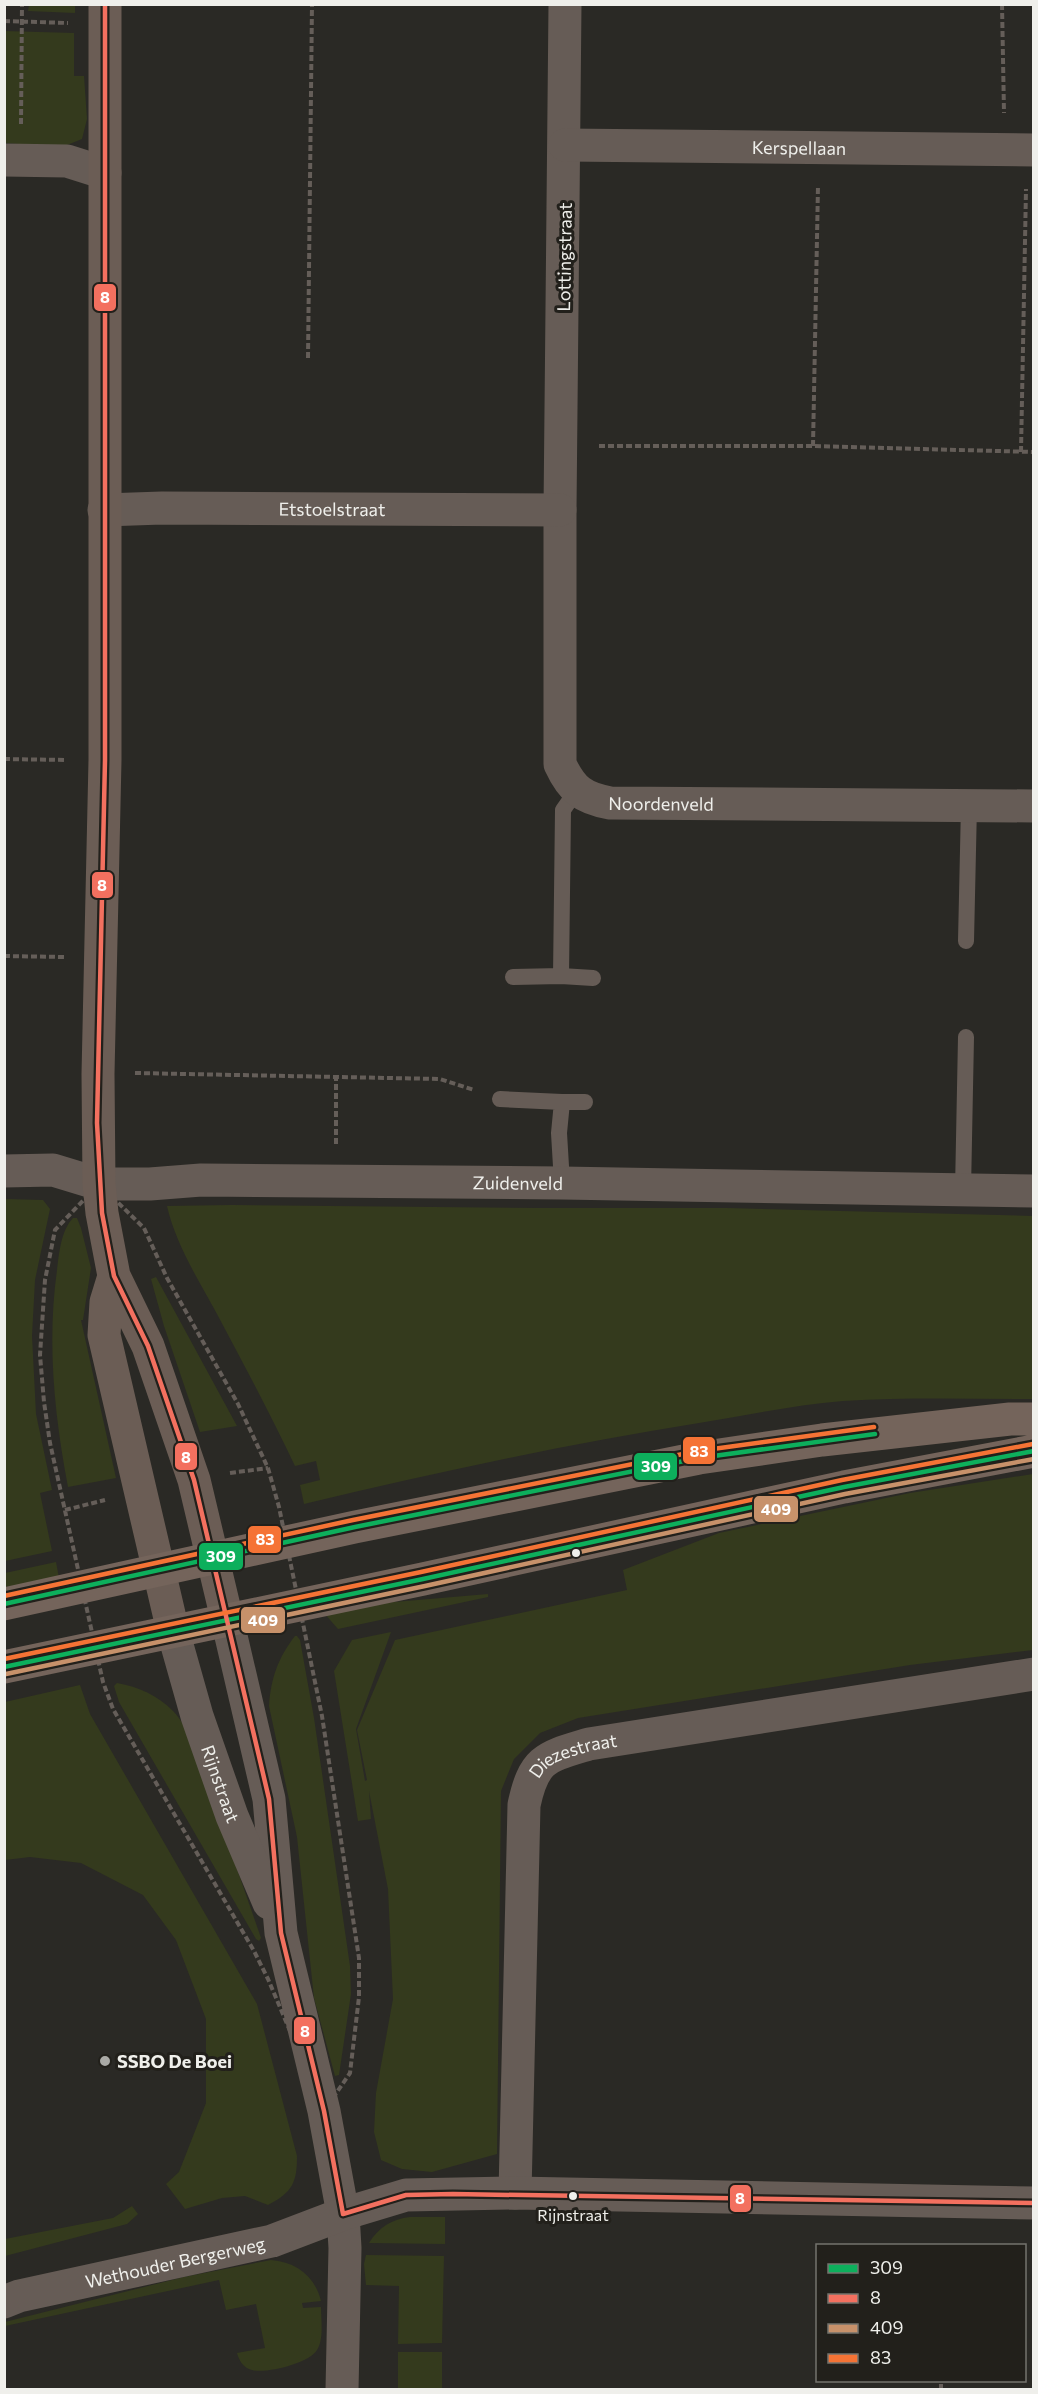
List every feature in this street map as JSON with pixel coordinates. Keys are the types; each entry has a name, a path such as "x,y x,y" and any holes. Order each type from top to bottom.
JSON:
{"main road":[{"path":"4,1604 213,1558 699,1458 822,1440 1010,1419 1034,1419"},
{"path":"4,1667 434,1577 832,1490 1034,1451"}],"street":[{"name":"Lottingstraat","path":"560,510 565,4"},
{"path":"105,14 105,760 98,1074 99,1184 114,1276 148,1346 195,1480 227,1619"},
{"name":"Kerspellaan","path":"565,145 1021,150"},
{"path":"13,160 67,161 105,173"},
{"name":"Etstoelstraat","path":"104,510 162,508 560,510"},
{"path":"560,510 560,765 577,790"},
{"name":"Noordenveld","path":"577,790 590,800 610,803 1034,806"},
{"name":"Zuidenveld","path":"4,1171 53,1170 99,1184 150,1184 201,1180 336,1181 1034,1191"},
{"path":"114,1276 106,1302 104,1335 173,1631"},
{"name":"Rijnstraat","path":"227,1619 269,1799 281,1933 324,2111 343,2214 345,2248 342,2390"},
{"name":"Rijnstraat","path":"173,1631 197,1716 232,1816 281,1933"},
{"name":"Diezestraat","path":"515,2193 524,1805 530,1778 550,1756 589,1744 1034,1674"},
{"name":"Wethouder Bergerweg","path":"4,2302 19,2296 272,2241 343,2214 406,2195 515,2193 1034,2203"}],"lane":[{"path":"561,976 563,810 577,790"},
{"path":"966,941 969,805"},
{"path":"513,977 593,978"},
{"path":"963,1190 966,1037"},
{"path":"500,1099 585,1102"},
{"path":"562,1102 560,1133 562,1183"}],"path":[{"path":"13,160 22,4"},
{"path":"308,358 312,4"},
{"path":"1002,4 1021,150 1021,452"},
{"path":"4,21 22,22 105,14"},
{"path":"809,147 809,168 818,177 813,446"},
{"path":"561,446 813,446 1034,452"},
{"path":"4,759 105,760"},
{"path":"4,956 101,956"},
{"path":"98,1074 440,1079 500,1099"},
{"path":"336,1077 336,1181"},
{"path":"99,1184 55,1230 45,1280 40,1355 50,1443 103,1682 113,1709 259,1960 324,2111"}],"green space":[{"path":"29,5 75,5 75,13 28,11"},
{"path":"4,31 74,33 74,76 84,76 87,119 82,139 62,147 5,143"},
{"path":"5,1199 43,1200 50,1209 35,1280 32,1336 36,1414 52,1490 40,1493 52,1551 5,1561"},
{"path":"167,1206 727,1208 1033,1216 1033,1399 890,1399 843,1401 771,1410 550,1450 304,1504 300,1485 320,1480 316,1461 295,1466 188,1262"},
{"path":"73,1218 77,1218 81,1228 91,1268 83,1320 81,1320 116,1478 68,1487 59,1432 52,1351 54,1297 60,1250 63,1236"},
{"path":"156,1277 237,1426 200,1432 164,1326 151,1279"},
{"path":"1033,1474 1033,1650 910,1665 578,1718 540,1733 514,1759 501,1791 497,2154 432,2172 402,2169 381,2160 374,2132 376,2093 393,1999 388,1889 369,1791 371,1819 358,1821 334,1671 352,1640 391,1632 356,1729 365,1781 367,1780 357,1730 395,1640 627,1590 623,1570 719,1533 910,1493"},
{"path":"56,1562 59,1578 5,1587 5,1573"},
{"path":"488,1594 488,1597 338,1629 324,1613 371,1604"},
{"path":"295,1636 300,1640 314,1718 350,1966 351,1994 339,2075 335,2076 314,1998 297,1837 269,1706 276,1669"},
{"path":"117,1683 140,1689 161,1700 173,1711 187,1730 261,1938 259,1941 119,1702 114,1686"},
{"path":"80,1685 90,1714 257,2004 297,2156 296,2173 292,2185 283,2196 268,2205 245,2196 222,2198 185,2209 166,2184 179,2172 206,2103 206,2019 176,1940 143,1895 81,1863 30,1857 5,1860 5,1702"},
{"path":"132,2206 138,2214 127,2224 5,2256 5,2239 113,2218"},
{"path":"410,2217 445,2217 445,2244 369,2243 386,2225"},
{"path":"366,2255 444,2256 442,2343 398,2344 399,2286 366,2285 364,2264"},
{"path":"271,2260 289,2264 303,2272 314,2284 321,2301 302,2303 303,2308 321,2307 321,2335 317,2350 306,2359 287,2366 259,2371 249,2369 242,2363 237,2353 265,2348 256,2304 226,2310 219,2280 5,2326 5,2322 184,2277"},
{"path":"398,2352 442,2352 442,2389 398,2389"}],"transit line":[{"name":"8","path":"105,4 105,760 97,1123 102,1213 114,1276 148,1346 194,1480 269,1799 281,1933 324,2111 343,2214 406,2195 453,2194 1034,2203"},
{"name":"83","path":"4,1596 353,1520 698,1451 874,1427"},
{"name":"309","path":"4,1604 355,1527 699,1458 875,1434"},
{"name":"83","path":"4,1659 421,1572 842,1480 1033,1444"},
{"name":"309","path":"4,1667 844,1487 1034,1451"},
{"name":"409","path":"6,1674 425,1586 845,1494 1034,1459"}],"place":[{"name":"SSBO De Boei","path":"105,2061"},
{"name":"Rijnstraat","path":"573,2196"}]}
